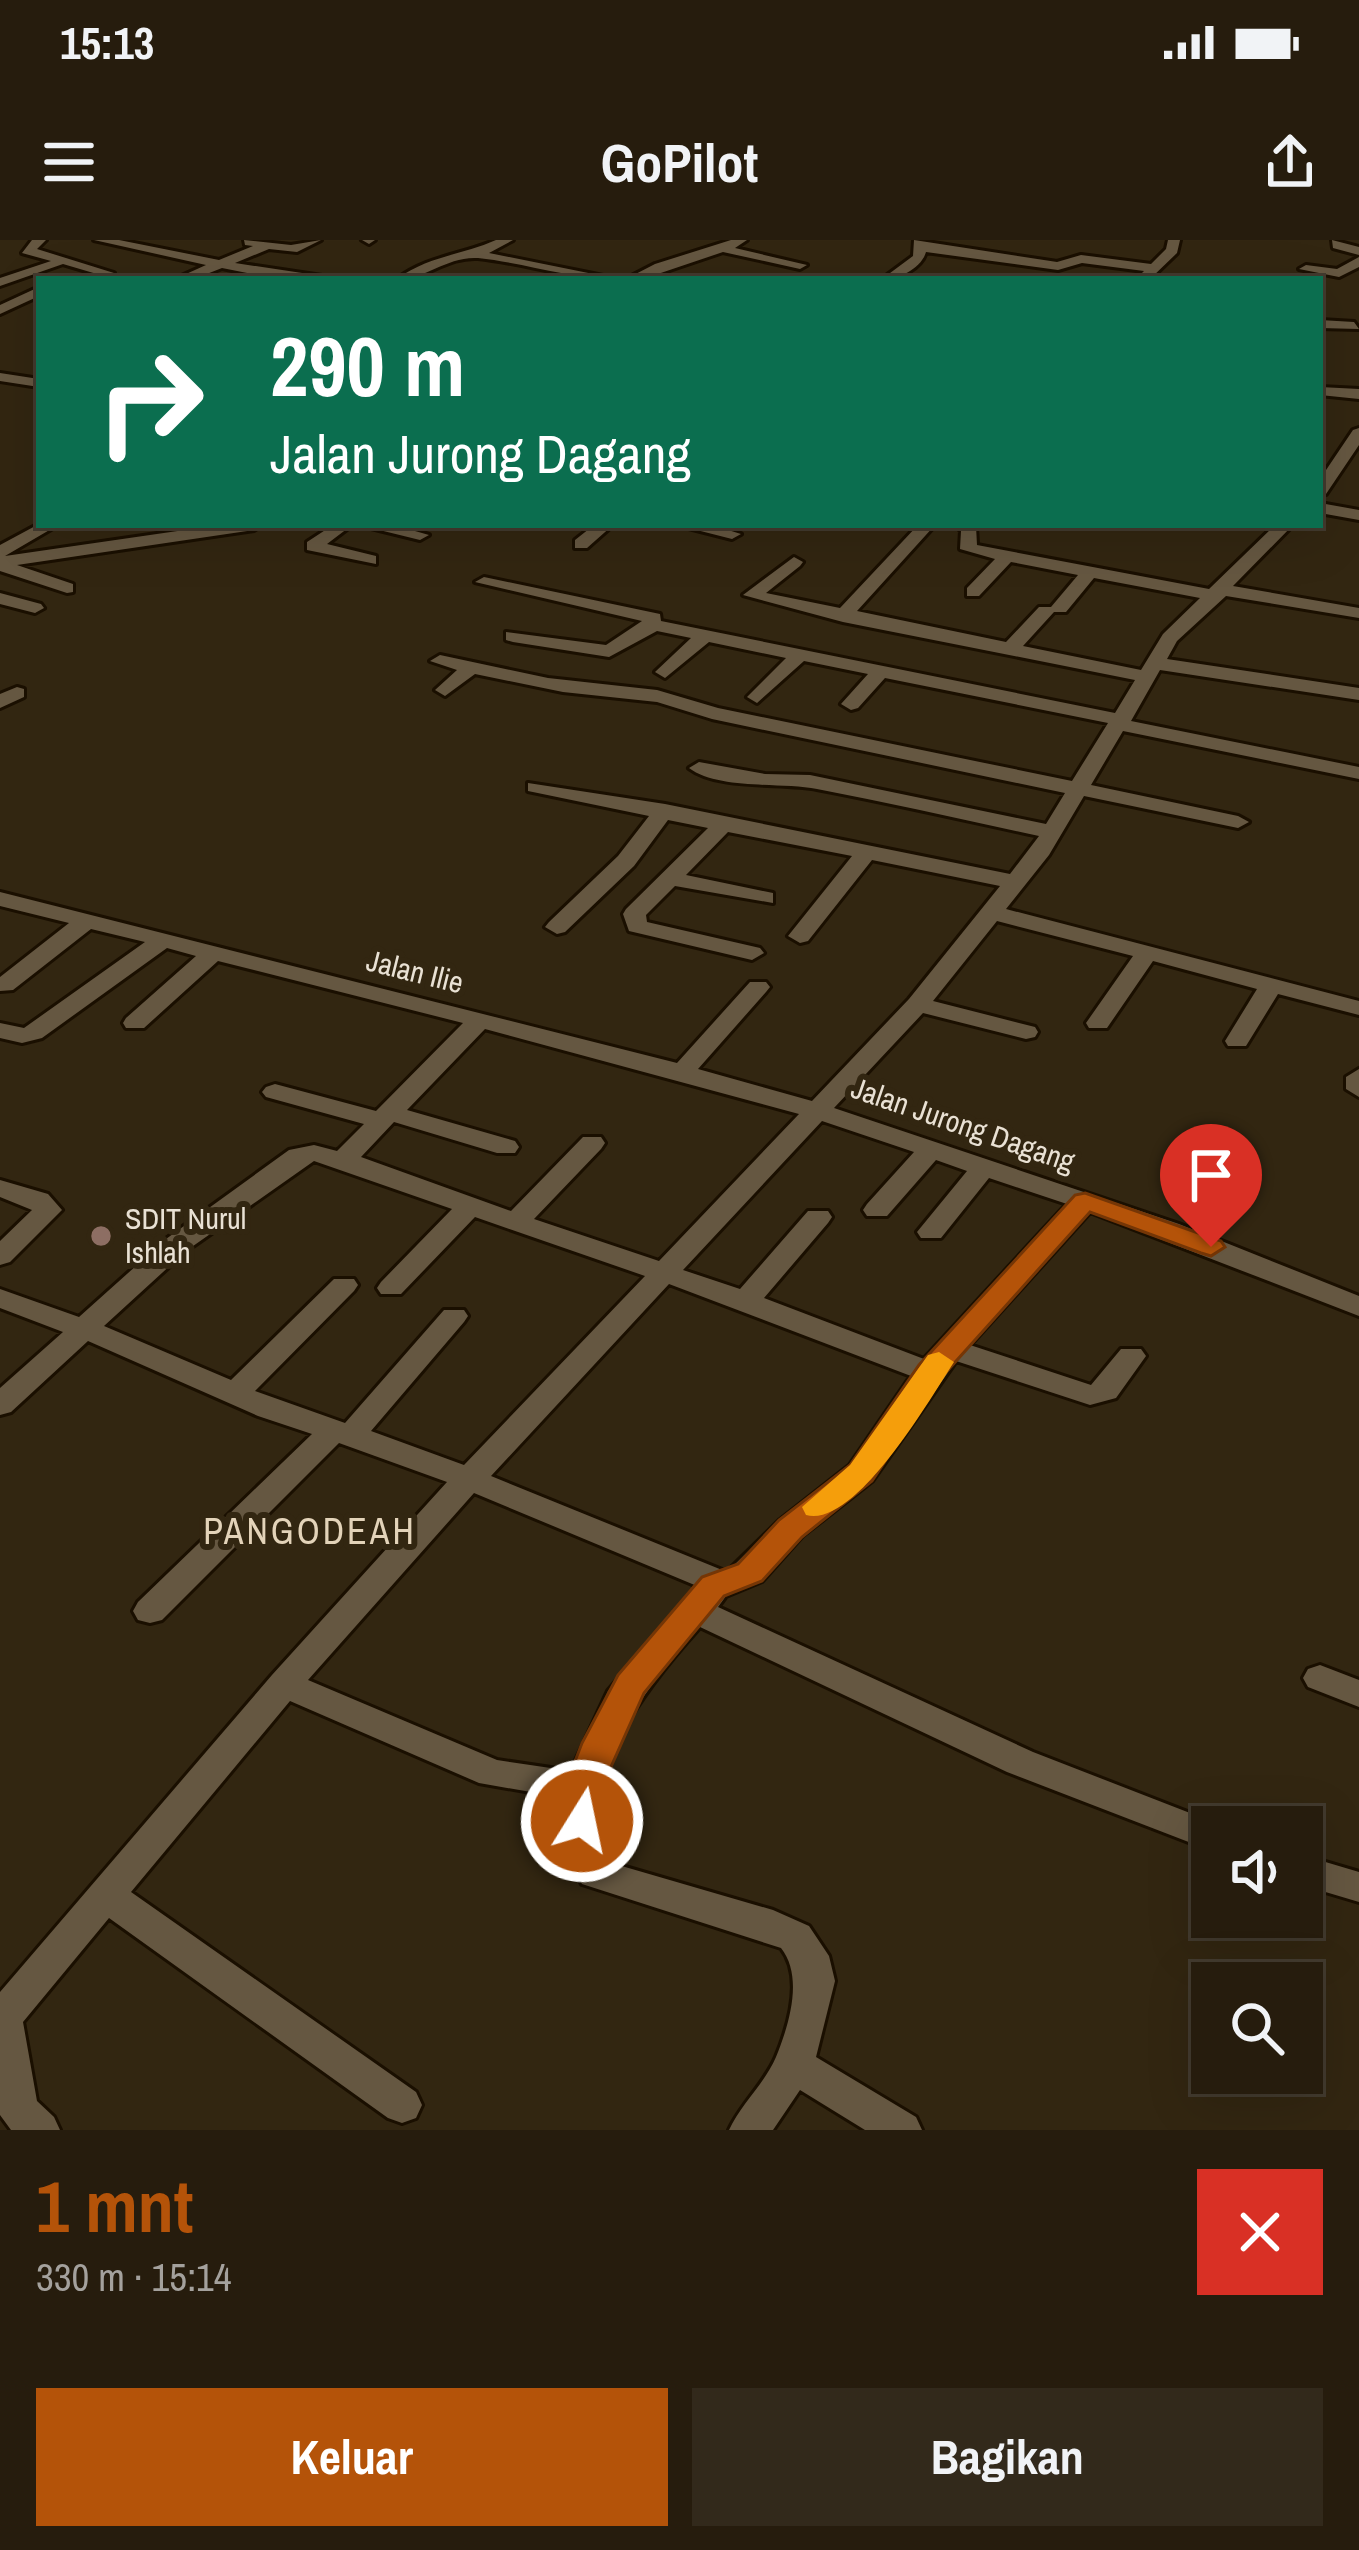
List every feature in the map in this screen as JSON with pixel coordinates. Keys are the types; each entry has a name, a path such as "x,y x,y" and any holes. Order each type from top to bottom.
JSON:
{"street":[{"path":"40,240 28,250 107,273"},
{"path":"100,240 261,276"},
{"path":"242,241 292,249 315,240"},
{"path":"475,254 507,240"},
{"path":"639,276 669,261 724,249 741,240"},
{"path":"893,276 919,257 921,244 1058,266 1081,259 1149,273 1172,250 1174,240"},
{"path":"1338,240 1338,245 1359,250"},
{"path":"189,276 268,245"},
{"path":"724,249 800,265"},
{"path":"410,276 448,256 475,254 595,276"},
{"path":"756,270 778,260"},
{"path":"1342,272 1359,261"},
{"path":"0,283 57,262"},
{"path":"0,269 21,274"},
{"path":"1306,269 1359,275"},
{"path":"1335,295 1359,275"},
{"path":"0,283 36,290"},
{"path":"0,310 36,292"},
{"path":"1323,324 1357,326 1350,339 1359,344"},
{"path":"0,376 36,382"},
{"path":"1323,391 1359,394"},
{"path":"1326,479 1359,433"},
{"path":"1326,479 1359,474"},
{"path":"1323,509 1359,515"},
{"path":"0,552 44,528"},
{"path":"67,588 7,569 0,562 233,528"},
{"path":"340,528 313,546 370,560"},
{"path":"383,528 420,535"},
{"path":"581,544 601,528"},
{"path":"701,528 732,534"},
{"path":"843,616 924,528"},
{"path":"968,528 966,545 1007,556 1089,573 1359,613"},
{"path":"39,2130 26,2122 14,2097 2,2020 104,1894 385,1568 918,1004 1052,832 1170,638 1282,528"},
{"path":"973,592 1007,556"},
{"path":"794,562 754,597 1010,649 1359,694"},
{"path":"1010,649 1089,573"},
{"path":"484,582 652,618 649,626 609,651 513,636"},
{"path":"0,598 35,608"},
{"path":"649,626 883,669 1359,773"},
{"path":"665,672 706,635"},
{"path":"757,697 802,653"},
{"path":"440,661 567,686 596,685 681,701 712,712 1238,822"},
{"path":"445,691 472,667"},
{"path":"851,704 883,669"},
{"path":"699,768 765,780 810,781 1052,832"},
{"path":"535,787 1014,882"},
{"path":"557,927 626,860 665,810"},
{"path":"726,822 634,914 637,926 752,953"},
{"path":"800,937 867,852"},
{"path":"668,878 766,898"},
{"name":"Jalan Ilie","path":"0,898 814,1110"},
{"path":"990,911 1359,1008"},
{"path":"4,985 86,921"},
{"path":"0,1030 22,1036 34,1033 162,941"},
{"path":"1098,1023 1148,951"},
{"path":"134,1023 212,954"},
{"path":"1237,1041 1272,984"},
{"path":"682,1072 758,987"},
{"path":"918,1004 1026,1032"},
{"path":"344,1160 478,1022"},
{"path":"1359,1077 1359,1090"},
{"path":"275,1092 506,1147"},
{"name":"Jalan Jurong Dagang","path":"814,1110 1085,1201 1359,1307"},
{"path":"518,1220 592,1143"},
{"path":"877,1210 931,1149"},
{"path":"0,1405 176,1246 298,1156 314,1153 746,1301 940,1360 1090,1395 1105,1391 1131,1356"},
{"path":"932,1232 983,1167"},
{"path":"0,1188 38,1200 47,1210 0,1256"},
{"path":"750,2130 794,2065 814,1982 810,1957 795,1937 773,1925 595,1874 581,1855 584,1787 600,1743 631,1684 705,1599 750,1573 791,1528 861,1473 940,1360 1085,1201"},
{"path":"391,1288 470,1206"},
{"path":"746,1301 818,1217"},
{"path":"235,1393 344,1286"},
{"path":"0,1298 710,1577 705,1599"},
{"path":"150,1611 342,1433 454,1316"},
{"path":"705,1599 1020,1762 1191,1828"},
{"path":"1320,1678 1359,1694"},
{"path":"284,1684 492,1773 584,1787"},
{"path":"1323,1876 1359,1887"},
{"path":"104,1894 402,2105"},
{"path":"794,2065 901,2130"}],"slow traffic":[{"path":"818,1507 861,1473 939,1362"}],"place":[{"name":"SDIT Nurul Ishlah","path":"101,1236"}],"district":[{"name":"PANGODEAH","path":"310,1531"}],"route":[{"path":"582,1821 584,1787 600,1743 631,1684 714,1586 736,1582 750,1573 791,1528 861,1473 929,1372 1085,1201 1211,1247"}]}
